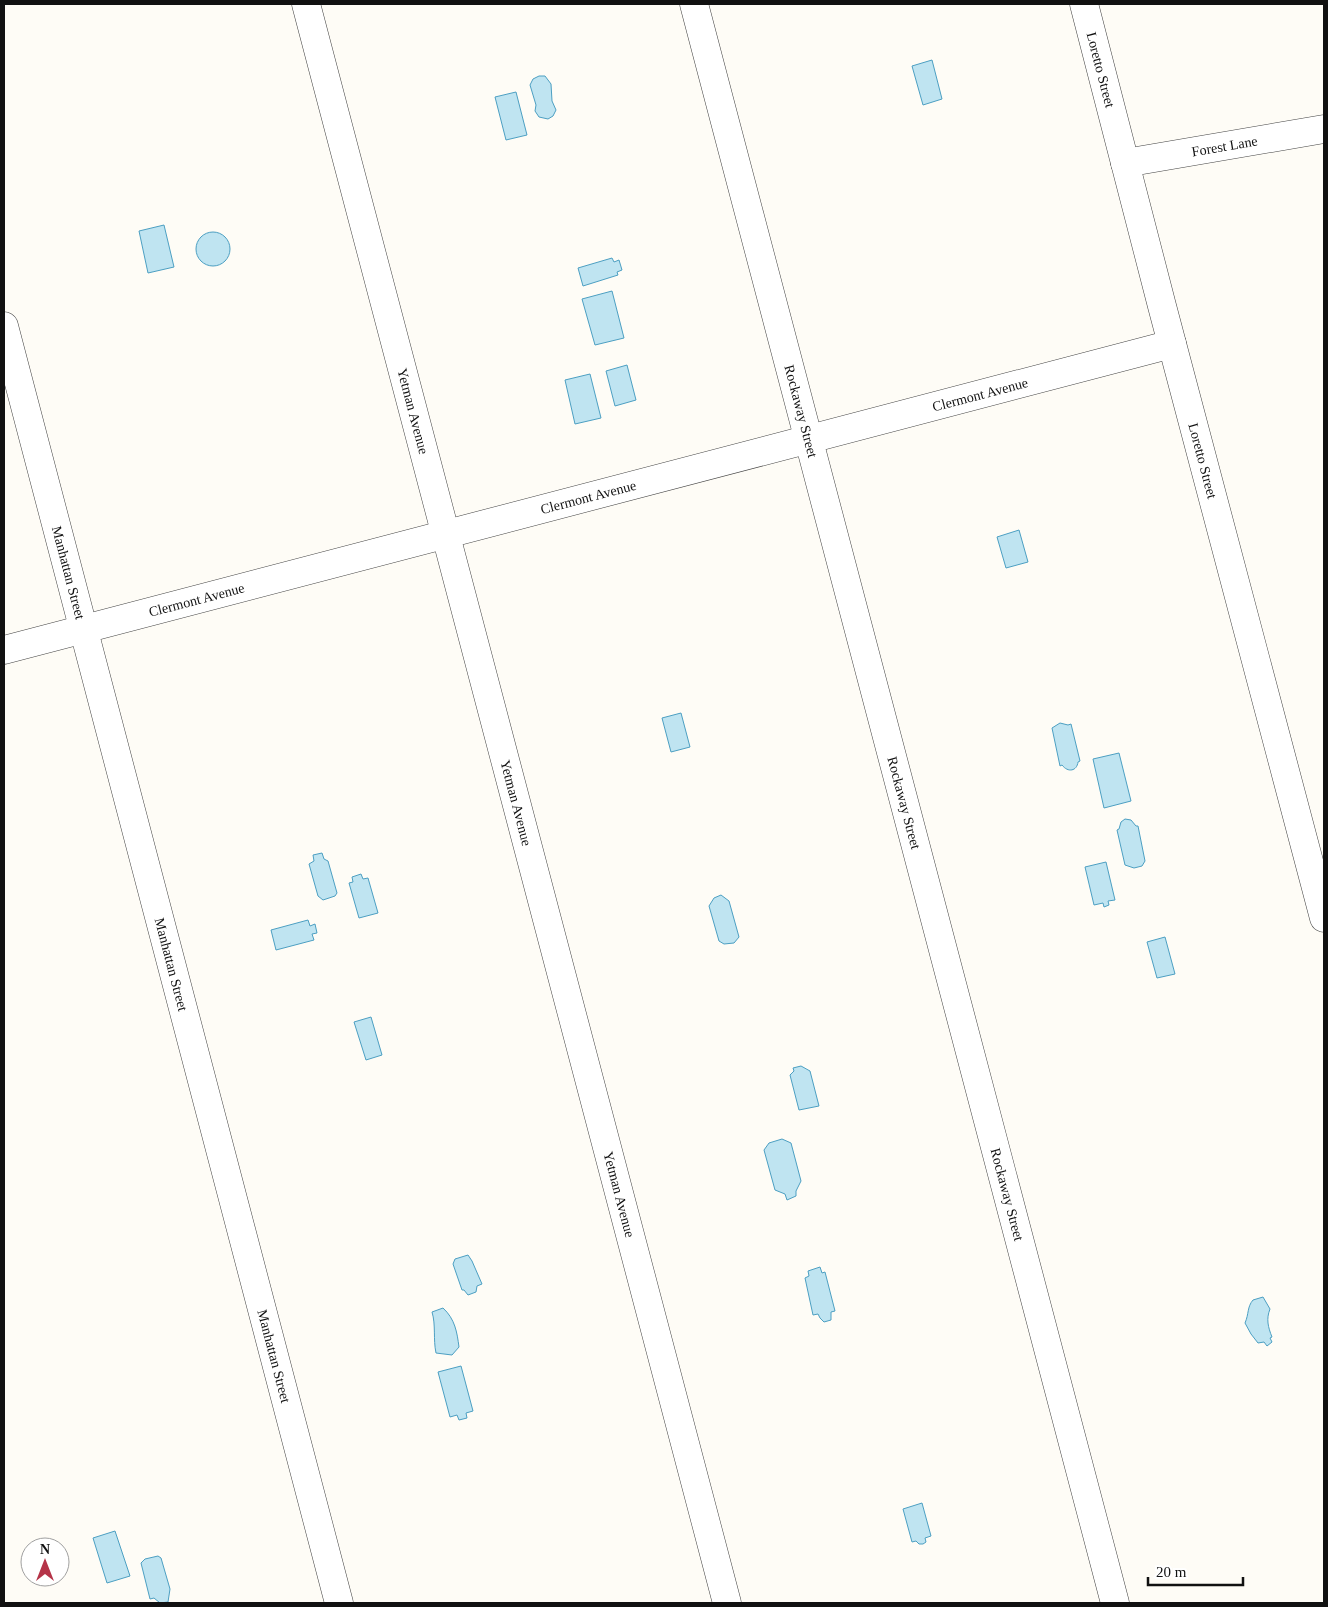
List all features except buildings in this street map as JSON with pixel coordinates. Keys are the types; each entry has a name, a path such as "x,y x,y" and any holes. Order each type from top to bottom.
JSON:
{"street":[{"name":"Yetman Avenue","path":"306,4 727,1603"},
{"name":"Rockaway Street","path":"694,4 1115,1603"},
{"name":"Loretto Street","path":"1084,4 1324,918"},
{"name":"Forest Lane","path":"1125,163 1324,129"},
{"name":"Manhattan Street","path":"4,326 339,1603"},
{"name":"Clermont Avenue","path":"4,650 1172,344"}],"water":[{"path":"932,60 942,99 923,105 912,66"},
{"path":"545,76 551,84 552,101 556,110 553,116 548,119 539,117 535,111 536,105 530,85 533,79"},
{"path":"516,92 527,135 506,140 495,97"},
{"path":"164,225 174,267 148,273 139,231"},
{"path":"213,232 220,233 225,237 229,242 229,256 225,261 220,265 213,266 206,265 201,261 197,256 196,249 197,242 201,237 206,233"},
{"path":"612,258 614,262 619,260 622,270 617,272 618,275 583,286 578,268"},
{"path":"612,291 624,338 595,345 582,299"},
{"path":"627,365 636,400 615,406 606,371"},
{"path":"590,374 601,418 575,424 565,380"},
{"path":"1019,530 1028,562 1006,568 997,537"},
{"path":"681,713 690,747 671,752 662,718"},
{"path":"1060,723 1071,724 1080,761 1072,770 1064,768 1062,765 1060,766 1052,728"},
{"path":"1119,753 1131,801 1104,808 1093,759"},
{"path":"1125,819 1131,820 1138,826 1145,861 1142,866 1134,868 1125,865 1117,830"},
{"path":"322,853 324,859 328,861 337,893 335,896 323,900 318,896 309,864 314,861 313,855"},
{"path":"1106,862 1115,900 1108,901 1109,905 1104,907 1103,903 1094,905 1085,867"},
{"path":"361,874 363,879 368,878 378,913 359,918 349,883 353,882 352,877"},
{"path":"721,895 729,901 739,937 734,943 724,944 719,941 709,906 714,898"},
{"path":"308,920 310,926 315,924 317,933 312,934 314,940 276,950 271,930"},
{"path":"1165,937 1175,974 1157,978 1147,942"},
{"path":"371,1017 382,1055 366,1060 354,1022"},
{"path":"801,1066 810,1071 819,1106 799,1110 790,1075 794,1071 793,1068"},
{"path":"782,1139 791,1143 801,1181 796,1191 796,1196 787,1200 785,1194 775,1190 764,1150 769,1143"},
{"path":"468,1255 482,1284 477,1286 476,1292 468,1295 462,1290 453,1264 455,1259"},
{"path":"820,1267 822,1273 825,1272 835,1311 831,1312 831,1320 824,1322 818,1314 813,1315 805,1278 809,1276 808,1271"},
{"path":"1263,1297 1270,1309 1268,1323 1272,1342 1267,1346 1264,1342 1258,1343 1245,1323 1253,1300"},
{"path":"443,1308 453,1321 457,1336 459,1347 452,1355 436,1353 432,1312"},
{"path":"461,1366 473,1411 466,1413 467,1418 459,1420 457,1415 450,1417 438,1372"},
{"path":"922,1503 931,1536 925,1538 926,1542 923,1544 919,1544 916,1541 912,1542 903,1509"},
{"path":"115,1531 130,1576 107,1583 93,1538"},
{"path":"158,1556 161,1558 170,1589 168,1602 160,1603 154,1598 150,1599 141,1563 145,1559"}]}
